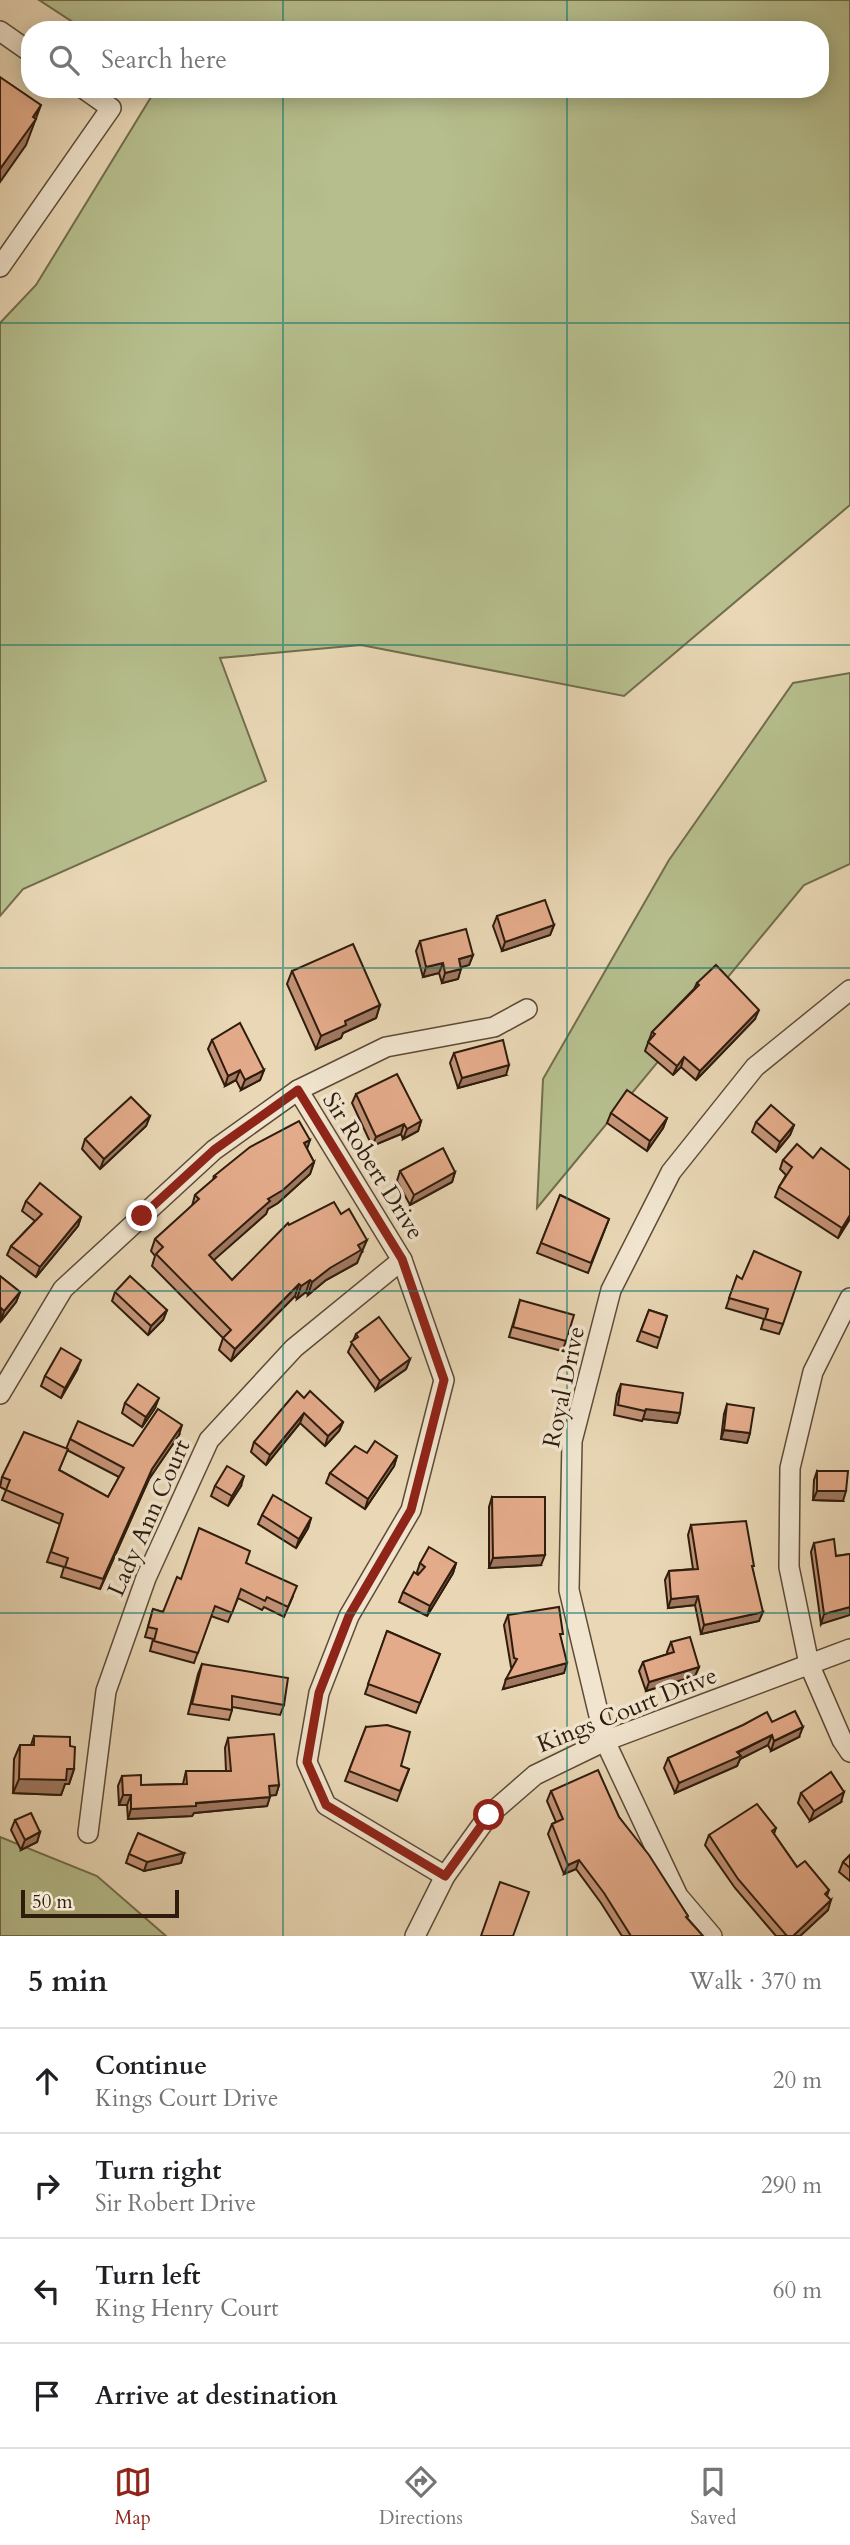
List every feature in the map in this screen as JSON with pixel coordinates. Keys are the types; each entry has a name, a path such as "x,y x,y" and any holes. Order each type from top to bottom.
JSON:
{"street":[{"path":"0,31 21,46"},
{"path":"0,267 111,108 97,98"},
{"name":"Royal Drive","path":"712,1936 678,1896 605,1741 569,1590 572,1441 611,1290 671,1172 755,1067 850,990"},
{"path":"0,1394 63,1289 214,1150 298,1090 386,1047 494,1027 527,1009"},
{"name":"Sir Robert Drive","path":"298,1090 402,1259 444,1380 411,1510 349,1616 319,1693 307,1762 326,1805 445,1876"},
{"name":"Lady Ann Court","path":"88,1833 106,1691 146,1578 209,1440 294,1348 402,1259"},
{"path":"850,1298 813,1372 790,1468 789,1567 809,1664 842,1741 850,1752"},
{"name":"Kings Court Drive","path":"415,1936 445,1876 489,1815 535,1775 605,1741 850,1648"}],"green space":[{"path":"39,0 850,0 850,505 624,696 361,645 220,658 266,781 23,889 0,916 0,323 36,285 150,98 829,98 829,21 71,21"},
{"path":"850,673 850,864 804,885 537,1208 543,1079 669,860 793,683"},
{"path":"0,1837 97,1876 166,1936 0,1936"}],"building":[{"path":"0,77 21,91 21,98 31,98 41,105 33,117 36,119 0,169"},
{"path":"545,900 554,925 505,942 497,916"},
{"path":"466,929 473,955 459,959 461,969 445,973 443,963 426,967 420,941"},
{"path":"353,944 380,1005 345,1021 346,1025 321,1036 292,971"},
{"path":"716,965 759,1010 700,1071 684,1057 677,1066 648,1042 655,1034 652,1032"},
{"path":"240,1023 264,1070 245,1080 240,1070 228,1076 212,1040"},
{"path":"503,1040 509,1065 462,1078 454,1053"},
{"path":"397,1074 421,1121 407,1129 404,1124 376,1137 356,1094"},
{"path":"627,1090 667,1118 650,1141 611,1113"},
{"path":"131,1097 150,1116 104,1159 85,1139"},
{"path":"771,1105 794,1125 780,1142 756,1122"},
{"path":"299,1121 310,1140 304,1143 314,1162 283,1190 268,1199 270,1201 209,1255 232,1280 288,1223 289,1225 334,1202 341,1214 349,1209 367,1240 358,1245 361,1250 312,1282 310,1280 301,1286 299,1284 235,1349 223,1338 231,1330 156,1254 163,1247 155,1239 199,1199 195,1195 216,1177 214,1176 250,1147"},
{"path":"797,1144 813,1158 821,1148 850,1170 850,1215 842,1228 779,1187 792,1167 783,1160"},
{"path":"443,1148 455,1172 414,1195 400,1171"},
{"path":"40,1183 81,1217 40,1267 11,1246 42,1214 26,1201"},
{"path":"560,1195 609,1219 591,1263 541,1243"},
{"path":"754,1251 801,1272 783,1324 765,1319 768,1309 729,1298 737,1276 742,1279"},
{"path":"0,1276 20,1292 4,1311 0,1307"},
{"path":"130,1276 167,1310 151,1326 115,1292"},
{"path":"520,1300 574,1315 566,1341 513,1327"},
{"path":"649,1310 667,1316 660,1338 641,1331"},
{"path":"379,1317 410,1359 380,1381 351,1342 358,1337 356,1334"},
{"path":"61,1348 81,1360 65,1388 45,1376"},
{"path":"138,1384 159,1398 146,1417 125,1403"},
{"path":"621,1384 683,1393 680,1413 645,1411 618,1405"},
{"path":"297,1391 304,1398 310,1391 343,1422 328,1436 304,1413 270,1455 254,1442"},
{"path":"727,1404 754,1408 750,1433 724,1430"},
{"path":"158,1409 182,1425 152,1469 103,1579 65,1567 68,1558 51,1552 63,1514 6,1490 10,1480 2,1477 24,1432 68,1449 59,1470 108,1497 124,1468 70,1439 78,1421 133,1446"},
{"path":"375,1441 397,1456 368,1499 330,1473 355,1446 367,1453"},
{"path":"227,1466 244,1476 232,1496 215,1486"},
{"path":"817,1471 848,1471 846,1491 817,1491"},
{"path":"273,1495 311,1518 299,1539 262,1515"},
{"path":"492,1497 545,1497 545,1555 493,1558"},
{"path":"746,1521 752,1566 763,1612 704,1625 698,1596 671,1599 669,1571 698,1569 691,1525"},
{"path":"199,1528 250,1551 246,1563 297,1586 288,1607 267,1597 265,1601 241,1589 232,1613 215,1606 198,1653 154,1641 157,1629 148,1627 153,1609 163,1612 177,1577 181,1579"},
{"path":"834,1539 836,1556 850,1554 850,1607 824,1614 814,1543"},
{"path":"429,1547 456,1563 430,1606 403,1592 414,1572 418,1575 425,1567 420,1563"},
{"path":"559,1607 563,1634 560,1634 567,1663 506,1679 517,1659 514,1658 508,1615"},
{"path":"387,1631 440,1654 420,1703 368,1684"},
{"path":"690,1637 699,1667 649,1682 643,1662 674,1652 671,1642"},
{"path":"202,1664 288,1678 284,1705 232,1696 232,1710 192,1704"},
{"path":"795,1711 803,1727 774,1741 772,1735 737,1752 741,1756 679,1783 668,1758 767,1712 772,1722"},
{"path":"387,1725 410,1732 401,1766 409,1769 400,1791 349,1771 366,1727"},
{"path":"274,1734 279,1785 269,1786 270,1797 196,1803 196,1806 131,1809 131,1795 123,1795 122,1776 141,1775 141,1785 187,1784 186,1771 231,1771 228,1738"},
{"path":"34,1736 70,1737 70,1746 75,1747 74,1769 67,1769 66,1780 19,1779 20,1745 34,1745"},
{"path":"598,1770 619,1817 649,1855 688,1916 686,1917 703,1936 631,1936 579,1860 568,1865 552,1824 563,1819 551,1791"},
{"path":"831,1772 844,1792 814,1811 801,1793"},
{"path":"757,1804 776,1828 772,1831 797,1867 805,1861 829,1890 825,1894 831,1900 793,1936 787,1936 738,1879 709,1835"},
{"path":"31,1813 40,1832 25,1840 15,1820"},
{"path":"138,1833 184,1853 147,1862 129,1854"},
{"path":"850,1855 850,1868 843,1862"},
{"path":"500,1882 529,1892 513,1936 481,1936"}],"route":[{"path":"142,1216 214,1150 298,1090 402,1259 444,1380 411,1510 349,1616 319,1693 307,1762 326,1805 445,1876 489,1815"}]}
